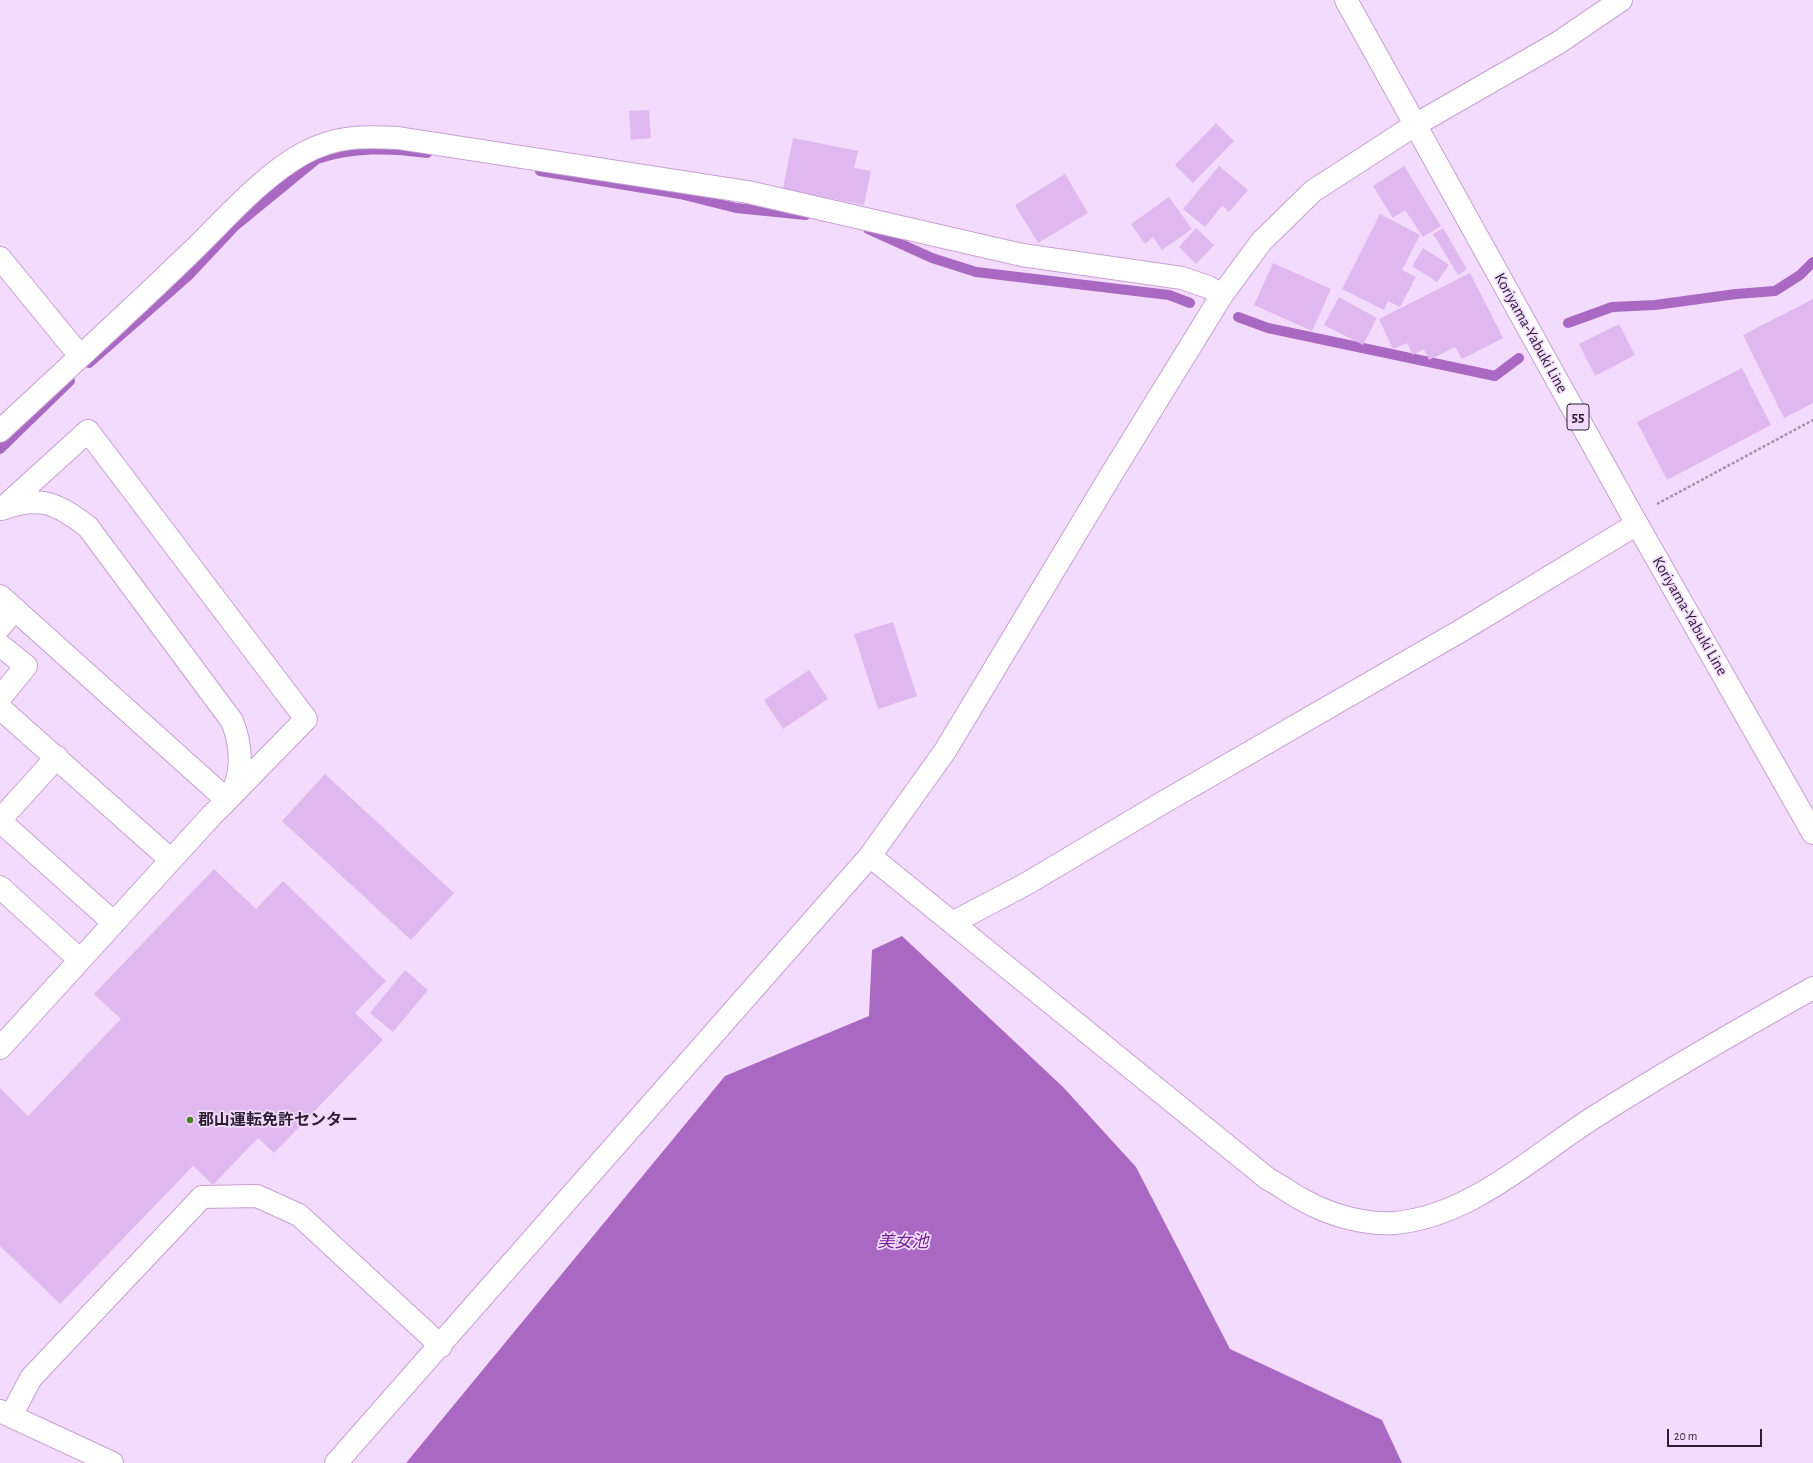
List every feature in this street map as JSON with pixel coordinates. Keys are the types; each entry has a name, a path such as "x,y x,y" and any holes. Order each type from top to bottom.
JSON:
{"street":[{"name":"Koriyama-Yabuki Line","path":"1346,0 1635,520 1813,833"},
{"path":"336,1463 441,1346 870,856 945,751 1111,475 1222,295 1261,242 1313,191 1415,125 1558,43 1621,0"},
{"path":"0,431 186,258 269,176 304,153 319,146 350,137 398,138 748,192 1022,255 1182,278 1208,287 1222,295"},
{"path":"0,258 80,356"},
{"path":"0,1048 171,860 306,719 88,431 1,510"},
{"path":"1,510 18,504 40,501 70,513 88,527 232,721 237,733 239,747 239,777 227,800"},
{"path":"954,922 1026,884 1164,802 1462,630 1635,520"},
{"path":"0,627 7,602 227,800"},
{"path":"0,645 26,666 0,698"},
{"path":"0,708 57,757 171,860"},
{"path":"57,757 0,820 114,923"},
{"path":"870,856 954,922 1268,1179 1316,1206 1344,1216 1377,1223 1396,1223 1444,1212 1471,1199 1524,1167 1594,1117 1659,1077 1813,988"},
{"path":"0,887 80,960"},
{"path":"112,1463 6,1413 31,1378 202,1197 257,1196 299,1215 441,1346"}],"path":[{"path":"1635,520 1813,420"}],"water":[{"name":"美女池","path":"902,936 1063,1087 1136,1167 1230,1349 1382,1420 1402,1463 406,1463 725,1076 869,1016 872,950"}],"building":[{"path":"649,110 651,138 631,140 629,111"},
{"path":"1216,123 1234,141 1193,183 1175,165"},
{"path":"793,138 858,151 854,168 871,171 864,205 783,189"},
{"path":"1219,166 1248,190 1229,212 1222,206 1205,227 1183,209"},
{"path":"1404,166 1441,226 1423,237 1405,210 1393,218 1373,186"},
{"path":"1065,174 1088,213 1038,243 1015,205"},
{"path":"1169,197 1192,229 1162,250 1153,237 1145,244 1131,224"},
{"path":"1380,214 1420,235 1402,270 1416,277 1400,307 1388,301 1384,310 1342,289"},
{"path":"1196,228 1214,245 1196,264 1179,247"},
{"path":"1443,228 1467,269 1458,275 1433,234"},
{"path":"1423,248 1449,265 1437,282 1412,266"},
{"path":"1273,263 1331,289 1312,331 1254,305"},
{"path":"1470,273 1503,338 1462,359 1455,347 1429,360 1424,349 1413,355 1407,343 1393,349 1379,319"},
{"path":"1339,297 1377,318 1363,345 1324,325"},
{"path":"1813,299 1813,403 1784,418 1743,335"},
{"path":"1619,324 1635,355 1595,376 1579,344"},
{"path":"1742,368 1771,425 1667,480 1637,422"},
{"path":"893,622 917,696 878,709 854,634"},
{"path":"809,670 828,699 783,729 764,700"},
{"path":"325,774 454,893 411,940 282,821"},
{"path":"214,869 256,909 283,881 386,981 355,1013 383,1040 274,1153 258,1138 213,1185 193,1166 60,1304 0,1246 0,1088 28,1116 121,1019 94,994"},
{"path":"405,970 428,990 393,1032 370,1013"}],"waterway":[{"path":"89,363 188,276 234,227 317,159 344,152 372,150 399,150 427,153"},
{"path":"540,171 680,194 736,208 806,215"},
{"path":"868,229 932,258 976,272 1169,295 1190,303"},
{"path":"1568,323 1612,307 1655,305 1736,294 1775,291 1800,275 1813,262"},
{"path":"1238,317 1268,328 1495,376 1519,358"},
{"path":"0,449 70,381"}],"place":[{"name":"郡山運転免許センター","path":"190,1120"}]}
